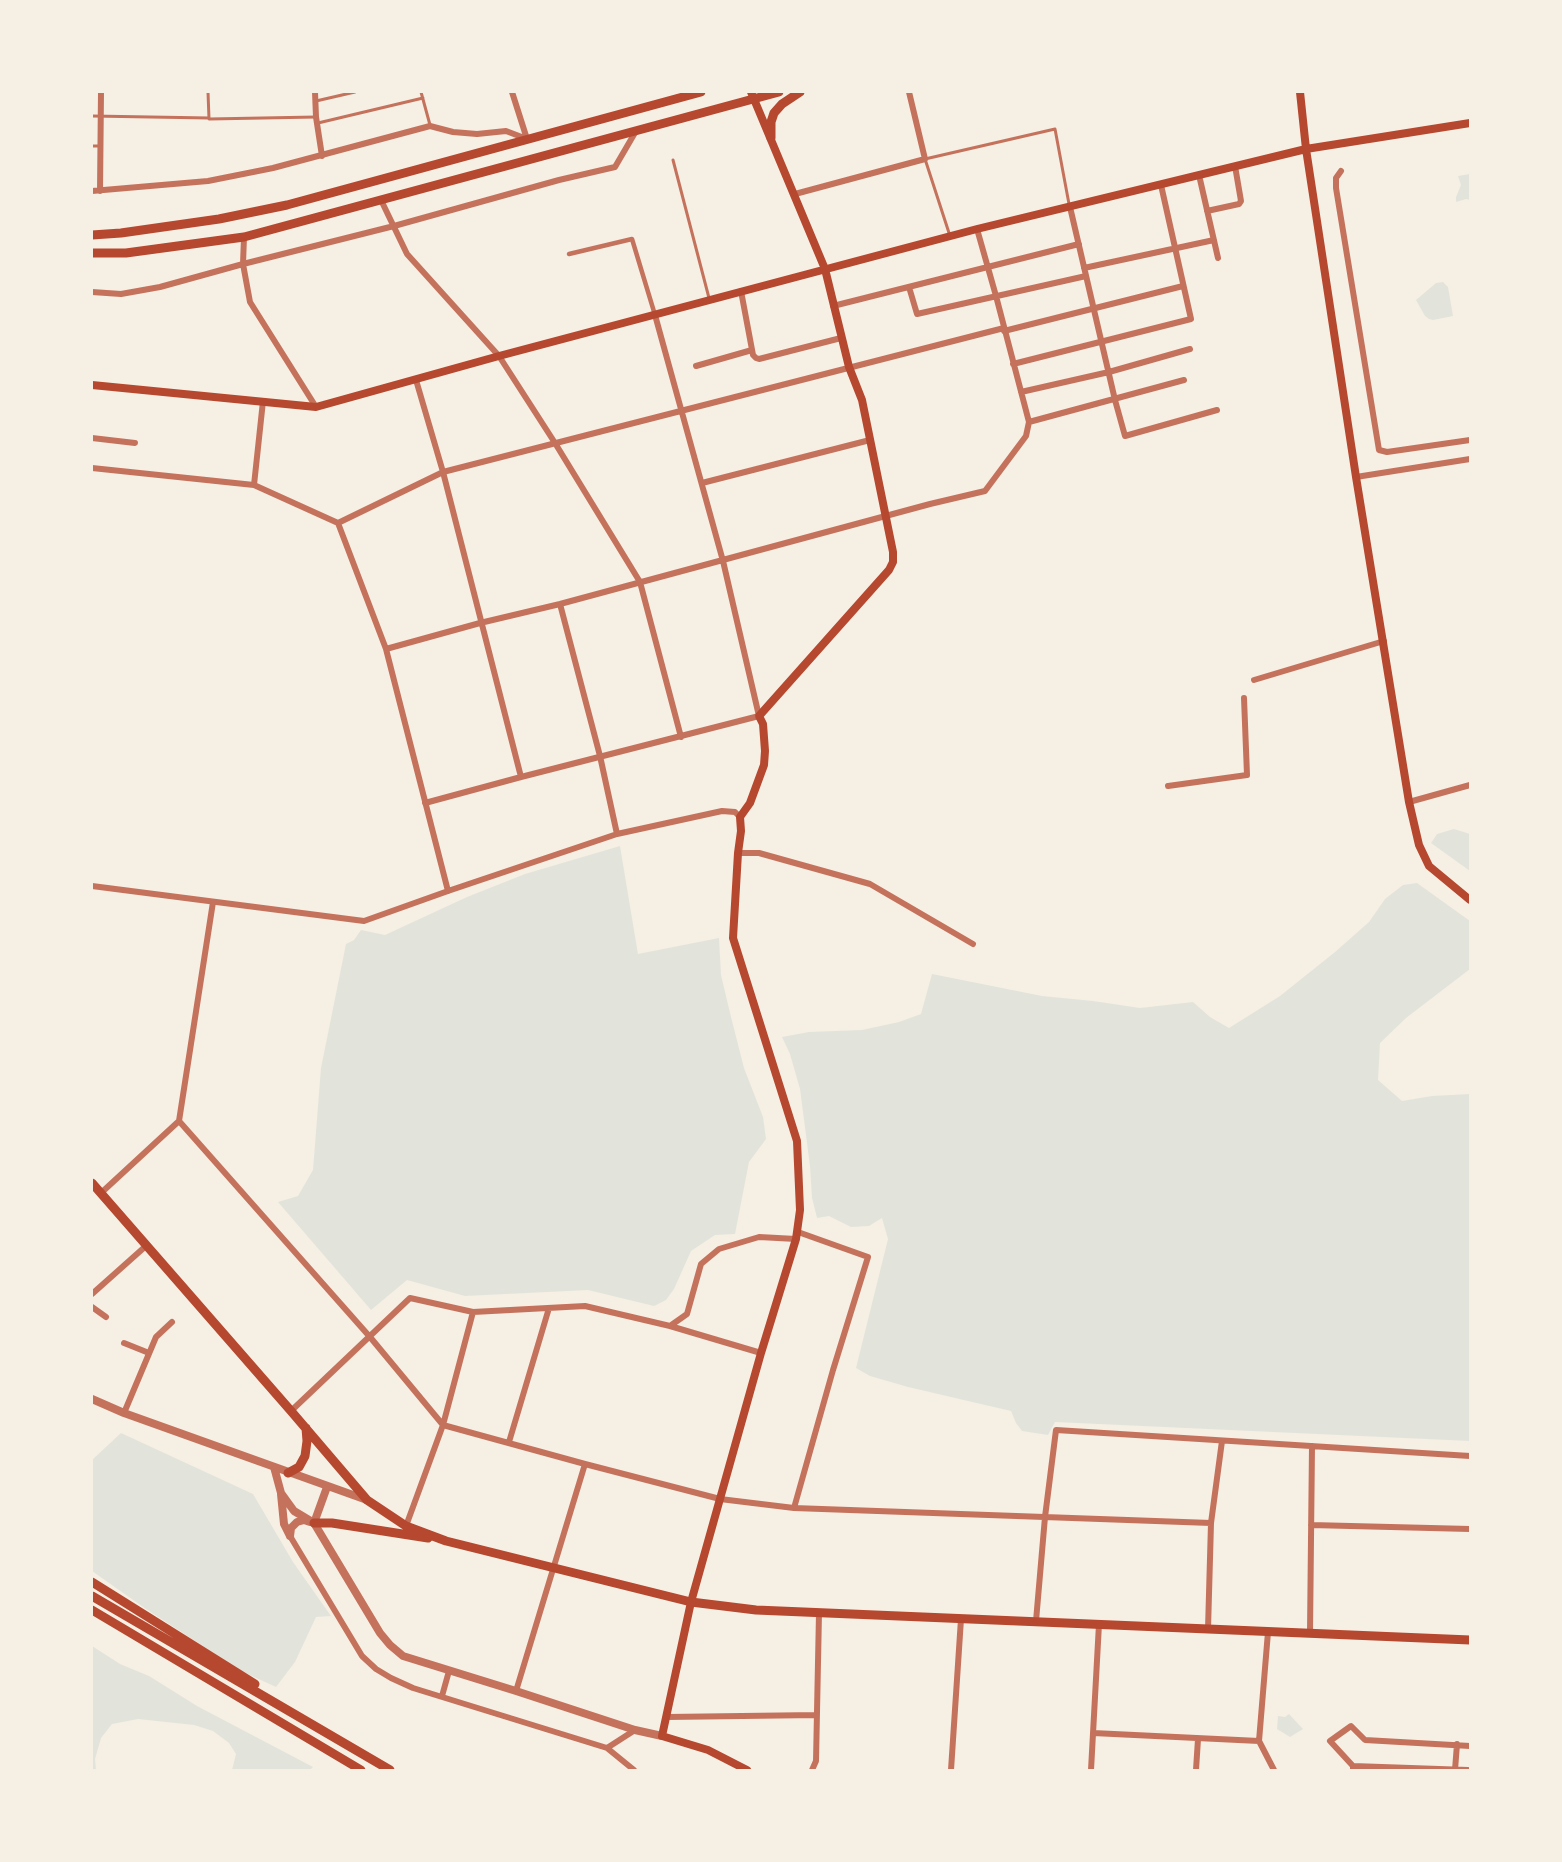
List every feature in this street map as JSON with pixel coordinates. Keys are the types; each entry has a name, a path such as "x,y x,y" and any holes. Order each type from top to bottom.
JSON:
{"main road":[{"path":"92,235 219,219 287,204 698,92"},
{"path":"92,253 126,253 244,237 636,130 752,95 779,92"},
{"path":"771,138 771,122 774,113 782,104 800,92"},
{"path":"1300,92 1306,148 1356,477 1409,802 1419,845 1429,866 1470,900"},
{"path":"747,1770 708,1750 663,1736 692,1602 761,1353 797,1235 800,1210 796,1141 733,938 741,831 740,817 750,803 764,765 764,724 759,716 889,570 893,562 893,552 862,400 849,367 825,269 752,95"},
{"path":"92,385 316,407 977,229 1306,148 1470,123"},
{"path":"92,1183 367,1500 406,1526 446,1540 692,1602 756,1610 1470,1640"},
{"path":"288,1473 299,1467 305,1456 306,1428"},
{"path":"315,1522 446,1540"},
{"path":"92,1582 284,1702 337,1739"},
{"path":"92,1596 390,1770"},
{"path":"92,1612 361,1770"}],"street":[{"path":"100,191 101,92"},
{"path":"315,92 316,120 322,156"},
{"path":"512,92 527,139"},
{"path":"795,194 925,159 909,92"},
{"path":"92,191 208,181 322,156 430,126 453,132 477,134 506,131 527,139"},
{"path":"92,292 121,294 160,287 615,167 636,130"},
{"path":"1208,211 1235,206 1241,201 1235,166"},
{"path":"1341,171 1336,178 1336,188 1379,450 1387,452 1470,440"},
{"path":"1199,175 1218,258"},
{"path":"1013,364 1191,319 1161,185"},
{"path":"381,200 407,254 499,356 640,582 681,737"},
{"path":"1070,207 1125,436 1217,410"},
{"path":"386,649 985,491 1026,436 1029,422 977,229"},
{"path":"244,237 243,264 250,302 316,407"},
{"path":"425,803 759,716 723,561 683,411 632,239 569,254"},
{"path":"1084,268 1214,240"},
{"path":"833,306 1078,244"},
{"path":"909,287 917,314 1086,276"},
{"path":"338,523 443,472 849,367 1183,286"},
{"path":"741,291 753,355 759,359 842,338"},
{"path":"696,366 752,350"},
{"path":"1021,392 1109,372 1190,350"},
{"path":"416,380 443,472 521,777"},
{"path":"1029,422 1184,380"},
{"path":"254,485 263,401"},
{"path":"92,438 135,443"},
{"path":"702,483 870,440"},
{"path":"1356,477 1470,459"},
{"path":"92,468 254,485 338,523 386,649 448,891"},
{"path":"560,604 600,756 617,834"},
{"path":"1254,680 1384,641"},
{"path":"1168,786 1247,775 1244,698"},
{"path":"1409,802 1470,784"},
{"path":"92,886 364,921 617,834 722,811 735,812 740,817"},
{"path":"738,853 759,854 870,884 974,944"},
{"path":"101,1193 179,1121 213,902"},
{"path":"179,1121 370,1337 443,1425 720,1498 794,1508 1211,1523"},
{"path":"670,1326 687,1314 701,1264 719,1249 759,1237 797,1235 868,1257 794,1508"},
{"path":"92,1294 147,1245"},
{"path":"291,1411 410,1298 473,1312 585,1306 670,1326 761,1353"},
{"path":"92,1307 105,1317"},
{"path":"509,1442 549,1308"},
{"path":"406,1526 443,1425 473,1312"},
{"path":"124,1413 156,1337 172,1322"},
{"path":"124,1343 149,1353"},
{"path":"92,1399 124,1413 367,1500"},
{"path":"1036,1621 1045,1517 1056,1430 1470,1456"},
{"path":"1208,1629 1211,1523 1222,1441"},
{"path":"1310,1632 1312,1446"},
{"path":"516,1691 585,1464"},
{"path":"274,1467 281,1493 284,1524 290,1536 362,1656 376,1669 413,1688 607,1748 634,1770"},
{"path":"315,1522 327,1487"},
{"path":"281,1493 294,1511 315,1522 380,1633 403,1656 635,1730 663,1736"},
{"path":"290,1536 291,1528 297,1522 304,1520 315,1522"},
{"path":"1311,1525 1470,1529"},
{"path":"812,1770 816,1761 819,1613"},
{"path":"951,1770 961,1618"},
{"path":"1091,1770 1099,1624"},
{"path":"1268,1632 1259,1742 1274,1770"},
{"path":"1470,1634 1470,1640"},
{"path":"442,1696 449,1671"},
{"path":"666,1717 817,1715"},
{"path":"1468,1770 1353,1768 1330,1741 1351,1726 1365,1740 1470,1746"},
{"path":"607,1748 635,1730"},
{"path":"1093,1733 1259,1742"},
{"path":"1196,1770 1198,1739"},
{"path":"1455,1770 1457,1744"}],"lane":[{"path":"208,92 209,118"},
{"path":"315,101 355,92"},
{"path":"422,92 430,126"},
{"path":"92,116 316,120 423,98"},
{"path":"950,237 925,159 1055,129 1070,207"},
{"path":"92,146 101,146"},
{"path":"674,160 709,300"}],"shaded area":[{"path":"1470,174 1470,200 1456,202 1461,185 1458,176"},
{"path":"1443,282 1448,287 1453,316 1429,319 1416,300 1436,283"},
{"path":"1454,829 1470,834 1470,871 1431,843 1437,834"},
{"path":"620,846 638,954 719,938 721,975 744,1068 763,1117 766,1139 749,1162 735,1234 715,1235 691,1251 674,1289 666,1300 654,1306 588,1290 465,1296 407,1280 371,1310 278,1202 298,1196 313,1170 321,1068 346,944 354,940 361,930 385,935 467,897 525,874"},
{"path":"1417,883 1470,921 1470,969 1406,1018 1380,1043 1378,1080 1402,1101 1432,1096 1470,1094 1470,1441 1055,1422 1048,1435 1022,1431 1011,1411 908,1387 870,1376 856,1368 888,1239 882,1218 869,1226 851,1227 829,1216 817,1218 812,1198 800,1089 790,1054 782,1037 809,1032 862,1030 899,1022 921,1014 932,974 1042,996 1140,1008 1193,1002 1210,1017 1229,1028 1280,996 1335,952 1369,922 1385,899 1403,885"},
{"path":"121,1433 253,1494 293,1562 331,1616 316,1617 295,1662 276,1687 241,1671 92,1571 92,1460"},
{"path":"92,1646 120,1664 149,1676 197,1706 313,1767 310,1770 232,1770 236,1754 229,1743 213,1731 194,1725 138,1719 112,1724 101,1738 95,1759 96,1770 92,1770"},
{"path":"1289,1714 1303,1729 1290,1737 1277,1729 1278,1716 1285,1717"}]}
